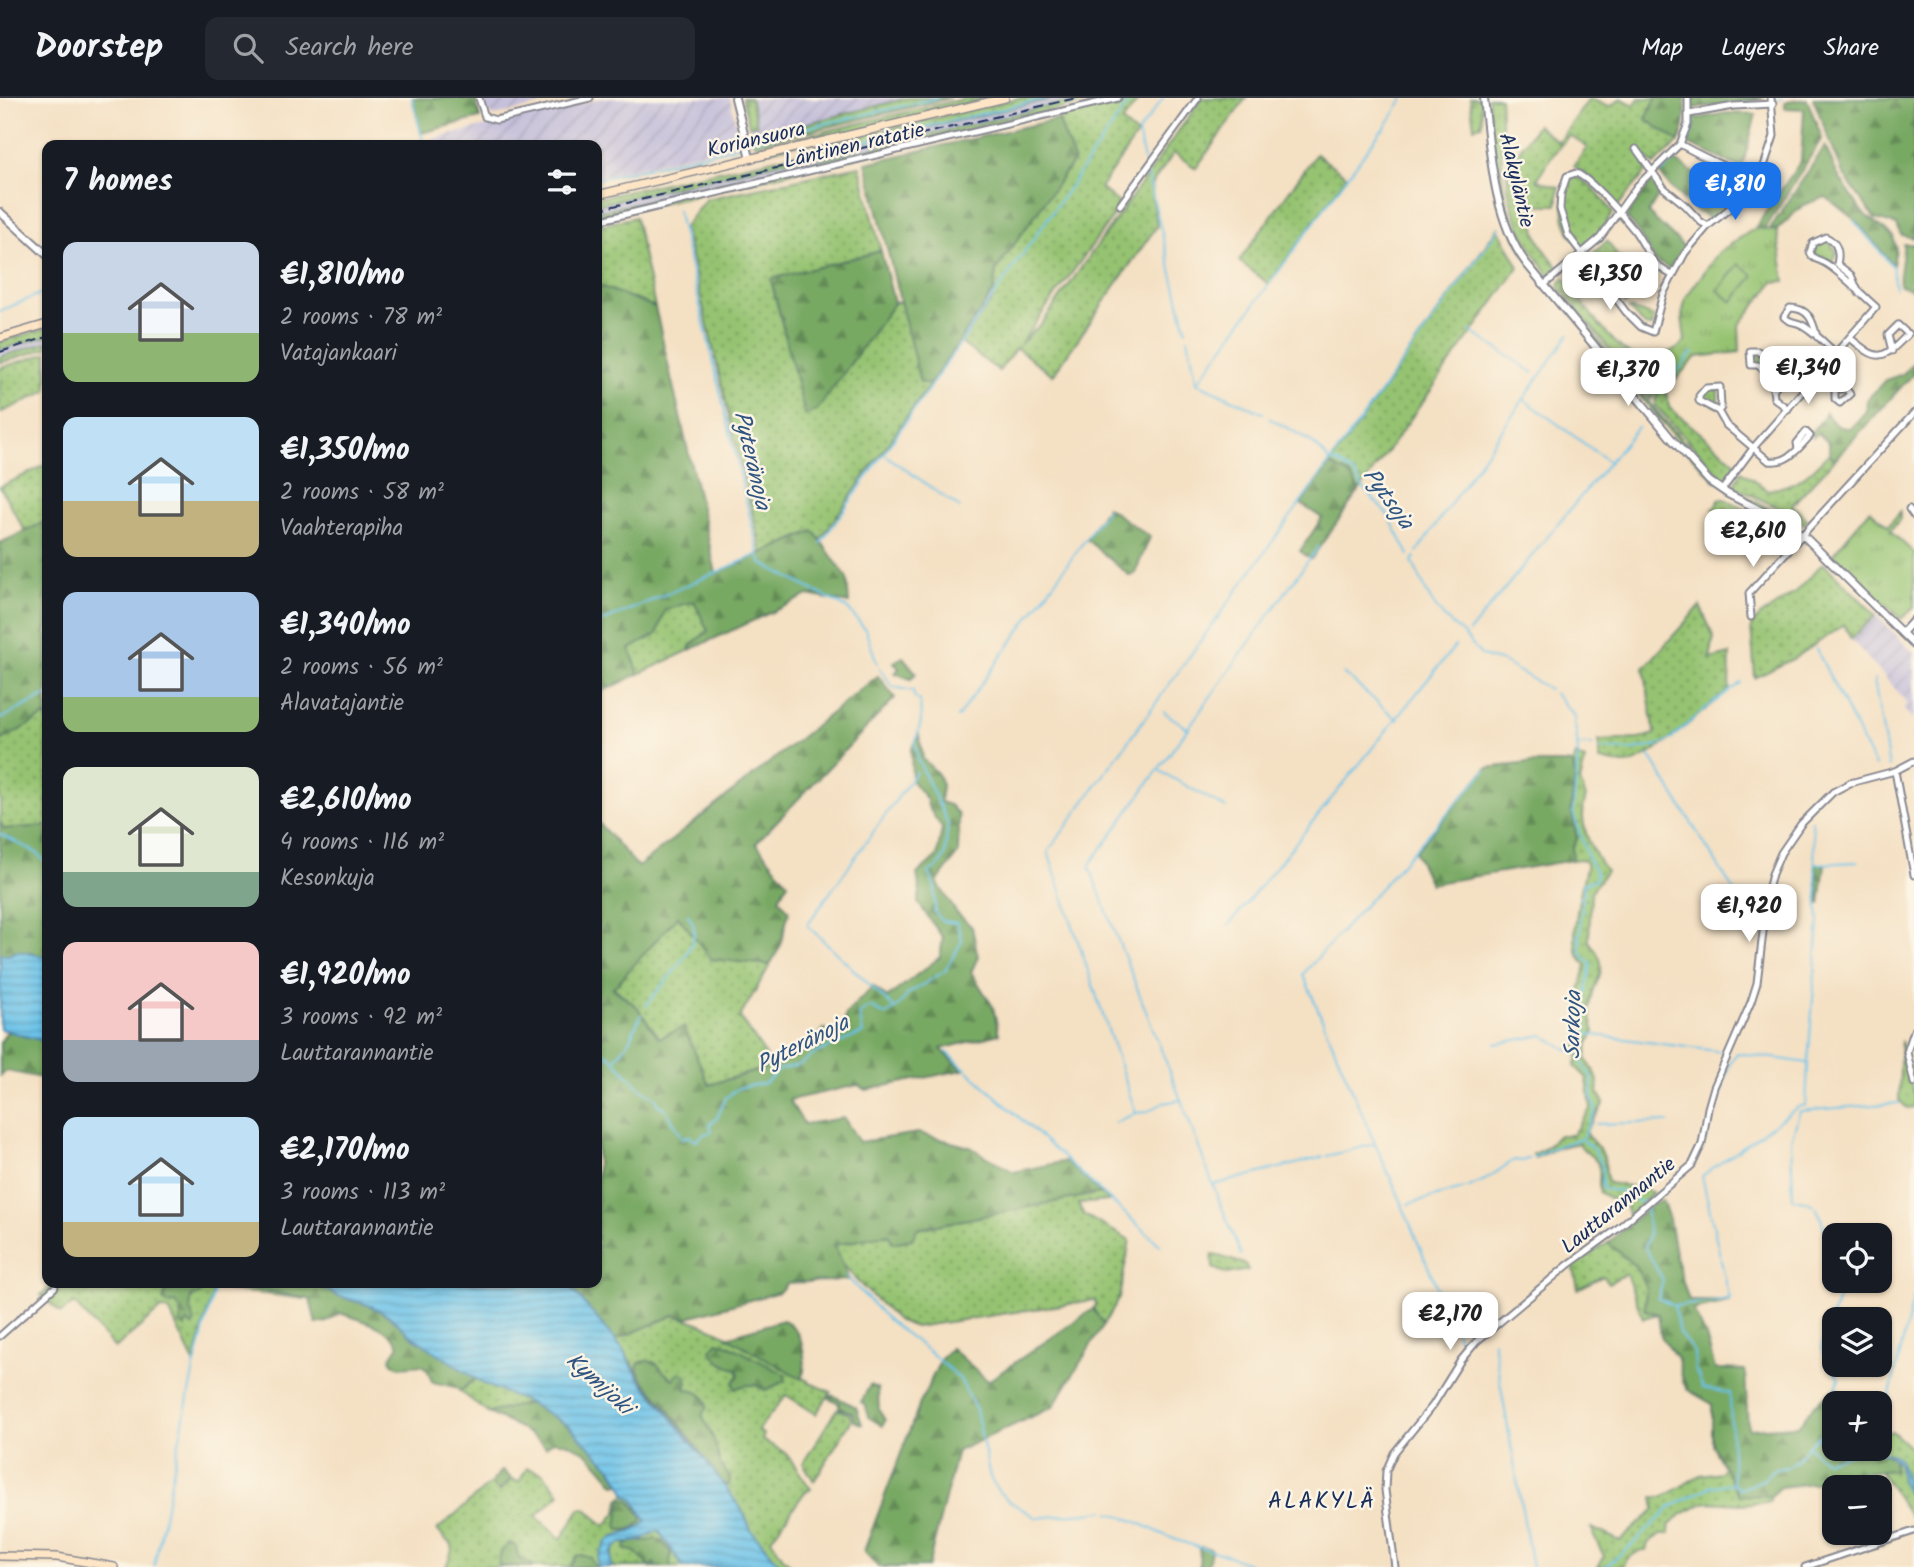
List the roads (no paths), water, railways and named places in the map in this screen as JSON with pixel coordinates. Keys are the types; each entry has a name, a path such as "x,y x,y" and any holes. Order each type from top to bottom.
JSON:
{"main road":[{"name":"Koriansuora","path":"602,194 1005,98"},
{"path":"0,338 42,325"},
{"path":"0,1556 57,1557 114,1567"}],"street":[{"path":"480,98 483,113 496,120 590,98"},
{"path":"735,98 750,158"},
{"name":"Läntinen ratatie","path":"602,220 1118,98"},
{"path":"1120,205 1198,98"},
{"name":"Alakyläntie","path":"1484,98 1489,150 1505,219 1515,247 1544,285 1709,481 1802,534 1914,645"},
{"path":"1544,285 1600,238 1637,186 1680,144 1689,114 1688,98"},
{"path":"1672,275 1654,264 1634,231 1583,176 1573,173 1567,176 1560,199 1561,215 1568,235 1637,324 1647,331 1655,331 1660,301 1689,247 1708,226 1740,201 1756,181 1773,142 1772,101 1689,114"},
{"path":"1680,144 1756,181"},
{"path":"1636,149 1664,188 1708,226"},
{"path":"0,212 42,250"},
{"path":"1722,490 1754,447 1875,307 1835,266 1812,257 1810,252 1813,243 1823,237 1833,241 1839,254 1835,266"},
{"path":"1816,337 1813,319 1799,308 1790,309 1784,317 1787,321 1801,324 1816,337 1836,353"},
{"path":"1850,338 1873,356 1892,351 1908,334 1897,325 1888,336 1892,351"},
{"path":"1773,390 1786,374 1758,351 1750,351 1751,365 1758,365 1772,377 1773,390 1774,398 1788,409"},
{"path":"1818,374 1835,389"},
{"path":"1718,411 1721,408 1720,387 1706,387 1699,396 1699,401 1718,411 1726,425 1769,461 1776,462 1792,455 1798,449"},
{"path":"1751,617 1749,593 1914,414"},
{"path":"1909,509 1914,516"},
{"path":"1902,633 1914,620"},
{"name":"Lauttarannantie","path":"1395,1567 1385,1479 1394,1452 1433,1405 1461,1360 1477,1341 1686,1171 1699,1153 1714,1087 1757,983 1769,890 1781,853 1810,814 1833,792 1858,779 1895,771 1914,761"},
{"path":"1895,771 1914,875"},
{"path":"1914,1031 1907,1052 1914,1083"},
{"path":"0,1336 54,1288"},
{"path":"1805,1567 1914,1531"}],"water":[{"path":"17,951 42,956 42,1041 0,1029 0,954 8,955"},
{"name":"Kymijoki","path":"323,1288 571,1288 621,1347 639,1378 704,1458 742,1510 751,1530 782,1567 683,1567 659,1531 638,1541 619,1545 611,1553 611,1567 597,1567 599,1556 608,1540 639,1528 646,1520 633,1499 626,1494 613,1470 568,1425 529,1403 484,1384 413,1337 388,1315 371,1306"},
{"path":"1892,1455 1897,1456 1901,1465 1914,1505 1901,1480 1899,1466"}],"waterway":[{"path":"412,98 423,140"},
{"path":"753,140 938,98"},
{"path":"842,147 1048,98"},
{"name":"Pytsoja","path":"1145,165 1138,133 1163,98"},
{"path":"1197,383 1404,98"},
{"path":"1778,99 1782,98"},
{"path":"821,543 1129,102"},
{"path":"1688,144 1694,121"},
{"path":"602,178 735,147 742,143"},
{"path":"1662,172 1684,151"},
{"name":"Pytsoja","path":"1147,173 1186,330"},
{"name":"Pyteränoja","path":"677,209 761,563 847,608 865,629 877,663"},
{"path":"1854,221 1892,266 1895,287"},
{"path":"1136,1113 1048,852 1500,227"},
{"path":"0,311 42,293"},
{"path":"1470,331 1534,373"},
{"path":"1417,552 1569,334"},
{"name":"Pytsoja","path":"1188,338 1197,383 1263,413"},
{"path":"1660,392 1693,352"},
{"path":"1525,400 1608,461"},
{"name":"Pytsoja","path":"1269,418 1302,436 1317,447 1329,461 1339,463 1354,474 1388,515 1409,555"},
{"path":"1469,632 1638,427"},
{"path":"884,454 960,508"},
{"path":"957,718 1107,509"},
{"path":"1181,1100 1089,866 1318,547"},
{"path":"602,622 759,554"},
{"name":"Pytsoja","path":"1415,557 1412,561 1430,599 1480,654 1503,662 1549,689"},
{"path":"1229,925 1455,646"},
{"path":"1816,649 1875,766"},
{"name":"Pyteränoja","path":"602,1052 609,1055 639,1087 657,1099 658,1105 665,1108 683,1138 689,1136 696,1141 704,1134 712,1132 710,1124 717,1118 726,1098 738,1088 765,1083 779,1070 799,1065 816,1053 863,1033 859,1014 870,1007 886,1015 898,1007 908,994 945,971 962,941 957,923 942,921 935,912 935,888 929,872 938,867 945,855 948,824 918,760 915,743 921,722 920,701 915,698 913,691 893,687 879,668"},
{"path":"1343,673 1398,720"},
{"path":"1874,680 1889,767"},
{"path":"1598,749 1633,750 1661,745 1741,683"},
{"name":"Sarkoja","path":"1554,693 1575,716 1578,753 1573,813 1588,858 1596,872 1596,879 1583,884 1585,894 1580,897 1583,901 1580,905 1583,909 1580,915 1581,932 1577,936 1581,940 1579,947 1591,964 1585,998 1586,1034 1582,1063 1592,1078 1592,1098 1596,1110 1582,1139 1601,1163 1603,1189 1621,1191 1636,1201 1644,1202"},
{"path":"0,719 42,698"},
{"path":"1164,712 1189,729"},
{"path":"1578,745 1592,745"},
{"path":"1649,755 1754,923"},
{"path":"1375,1144 1303,974 1486,770"},
{"path":"1160,771 1226,808"},
{"path":"895,1009 807,925 916,772"},
{"path":"1808,1063 1819,922 1812,821"},
{"path":"0,834 37,853 42,858"},
{"path":"1816,864 1857,862"},
{"path":"646,1006 690,947 694,928 687,914"},
{"path":"615,1059 628,1043 641,1015"},
{"path":"1587,1034 1724,1052"},
{"path":"1495,1044 1543,1035 1568,1050 1583,1053"},
{"path":"947,1052 1160,1245"},
{"path":"1675,1306 1730,1300 1702,1176 1798,1107 1806,1105 1808,1063 1737,1053 1730,1063 1706,1141"},
{"path":"1114,1123 1136,1113 1147,1112 1163,1103 1181,1100 1213,1185 1323,1157"},
{"path":"1822,1223 1814,1206 1793,1199 1791,1140 1800,1111 1899,1103"},
{"path":"1596,1124 1669,1122"},
{"path":"1534,1157 1581,1139"},
{"path":"1327,1156 1375,1144 1403,1205"},
{"path":"1469,1187 1485,1180 1514,1160 1530,1158"},
{"path":"1213,1185 1241,1255"},
{"path":"1408,1204 1466,1188"},
{"path":"1402,1205 1461,1344"},
{"name":"Sarkoja","path":"1646,1207 1649,1234 1645,1248 1663,1280 1658,1298 1674,1306 1679,1333 1694,1352 1695,1369 1703,1388 1730,1393 1733,1483 1740,1489 1763,1480 1772,1470 1787,1467 1797,1460 1807,1446 1822,1458"},
{"path":"846,1276 889,1321 960,1379 976,1410 990,1477 998,1491 1037,1518 1104,1511"},
{"path":"154,1566 194,1368 215,1288"},
{"path":"1807,1446 1823,1432 1839,1378 1821,1348 1840,1293"},
{"path":"1891,1391 1914,1296"},
{"path":"1493,1341 1532,1567"},
{"path":"1605,1567 1671,1507 1709,1487 1733,1483"},
{"path":"1109,1513 1256,1567"}],"railway":[{"path":"602,209 1076,98"},
{"path":"0,352 42,339"}],"district":[{"name":"ALAKYLÄ","path":"1322,1500"}]}
